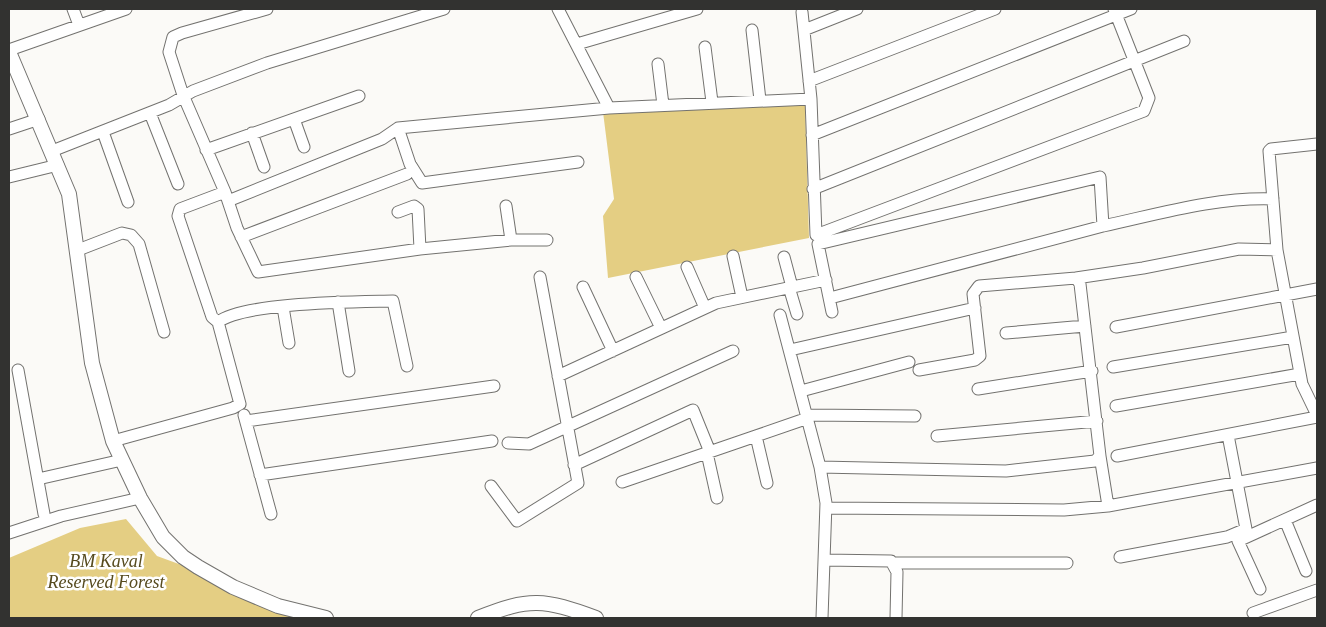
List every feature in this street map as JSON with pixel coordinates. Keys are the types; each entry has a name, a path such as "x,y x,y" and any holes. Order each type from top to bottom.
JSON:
{"main road":[{"path":"9,51 69,194 92,363 113,441 140,498 163,537 183,557 198,567 232,587 278,606 326,618"},
{"path":"478,618 508,606 531,602 555,605 596,618"}],"street":[{"path":"73,9 79,25"},
{"path":"9,51 126,9"},
{"path":"267,9 218,21 173,37 169,52 183,95 256,269 261,273 420,249 511,240 547,240"},
{"path":"52,151 169,105 183,95 267,63 423,12 444,9"},
{"path":"558,9 610,108"},
{"path":"577,44 697,9"},
{"path":"804,30 857,9"},
{"path":"809,80 995,9"},
{"path":"812,135 1115,12 1131,9"},
{"path":"802,12 811,99 816,235 1144,110 1149,98 1115,12"},
{"path":"752,30 760,100"},
{"path":"813,189 1184,41"},
{"path":"705,47 712,102"},
{"path":"658,64 663,105"},
{"path":"206,150 359,96"},
{"path":"271,514 218,322 212,317 178,216 180,210 226,196 382,138 398,128 610,108 811,99"},
{"path":"150,113 178,184"},
{"path":"9,129 39,119"},
{"path":"294,119 304,147"},
{"path":"398,128 410,164 422,183 578,162"},
{"path":"103,132 128,202"},
{"path":"252,133 264,167"},
{"path":"1117,456 1317,416 1312,393 1300,374 1277,250 1270,149 1317,144"},
{"path":"9,177 58,165"},
{"path":"241,237 407,174"},
{"path":"832,312 818,244 1100,177 1103,226"},
{"path":"830,298 1103,226 1209,203 1242,198 1273,199"},
{"path":"398,212 414,206 418,209 420,249"},
{"path":"506,206 511,240"},
{"path":"78,250 122,233 132,235 139,244 164,332"},
{"path":"919,370 978,358 980,353 974,291 982,285 1076,278 1143,268 1239,249 1277,250"},
{"path":"733,256 742,297"},
{"path":"784,257 797,314"},
{"path":"687,267 705,308"},
{"path":"491,486 517,521 578,483 540,277"},
{"path":"636,277 661,328"},
{"path":"1076,278 1080,284 1092,371 1100,456 1108,506"},
{"path":"558,376 716,303 826,280"},
{"path":"583,287 613,351"},
{"path":"1116,327 1317,289"},
{"path":"218,322 255,310 338,302 393,301 407,366"},
{"path":"338,302 349,370"},
{"path":"283,307 289,343"},
{"path":"790,350 975,308"},
{"path":"780,315 820,467 826,508 822,618"},
{"path":"1006,333 1085,326"},
{"path":"1113,367 1293,337"},
{"path":"508,443 529,444 733,351"},
{"path":"801,391 909,362"},
{"path":"18,370 44,514"},
{"path":"978,388 1092,371"},
{"path":"1116,406 1300,374"},
{"path":"246,420 494,386"},
{"path":"113,441 233,408 240,404"},
{"path":"574,465 693,410 709,452 717,498"},
{"path":"622,482 756,436 807,416 915,416"},
{"path":"937,436 1097,421"},
{"path":"1120,557 1227,537 1246,529 1228,435"},
{"path":"756,436 767,483"},
{"path":"260,476 492,441"},
{"path":"820,467 1006,471 1095,462 1100,456"},
{"path":"38,479 122,460"},
{"path":"826,508 1064,510 1108,506 1317,468"},
{"path":"9,533 61,516 140,498"},
{"path":"1260,589 1238,541 1317,505"},
{"path":"1285,520 1306,572"},
{"path":"824,560 888,560 894,563 1067,563"},
{"path":"894,563 897,572 896,618"},
{"path":"1253,613 1317,590"}],"green space":[{"path":"805,103 809,238 608,278 603,216 614,199 603,112"},
{"name":"BM Kaval Reserved Forest","path":"126,519 157,556 326,618 9,618 9,558 80,528"}]}
